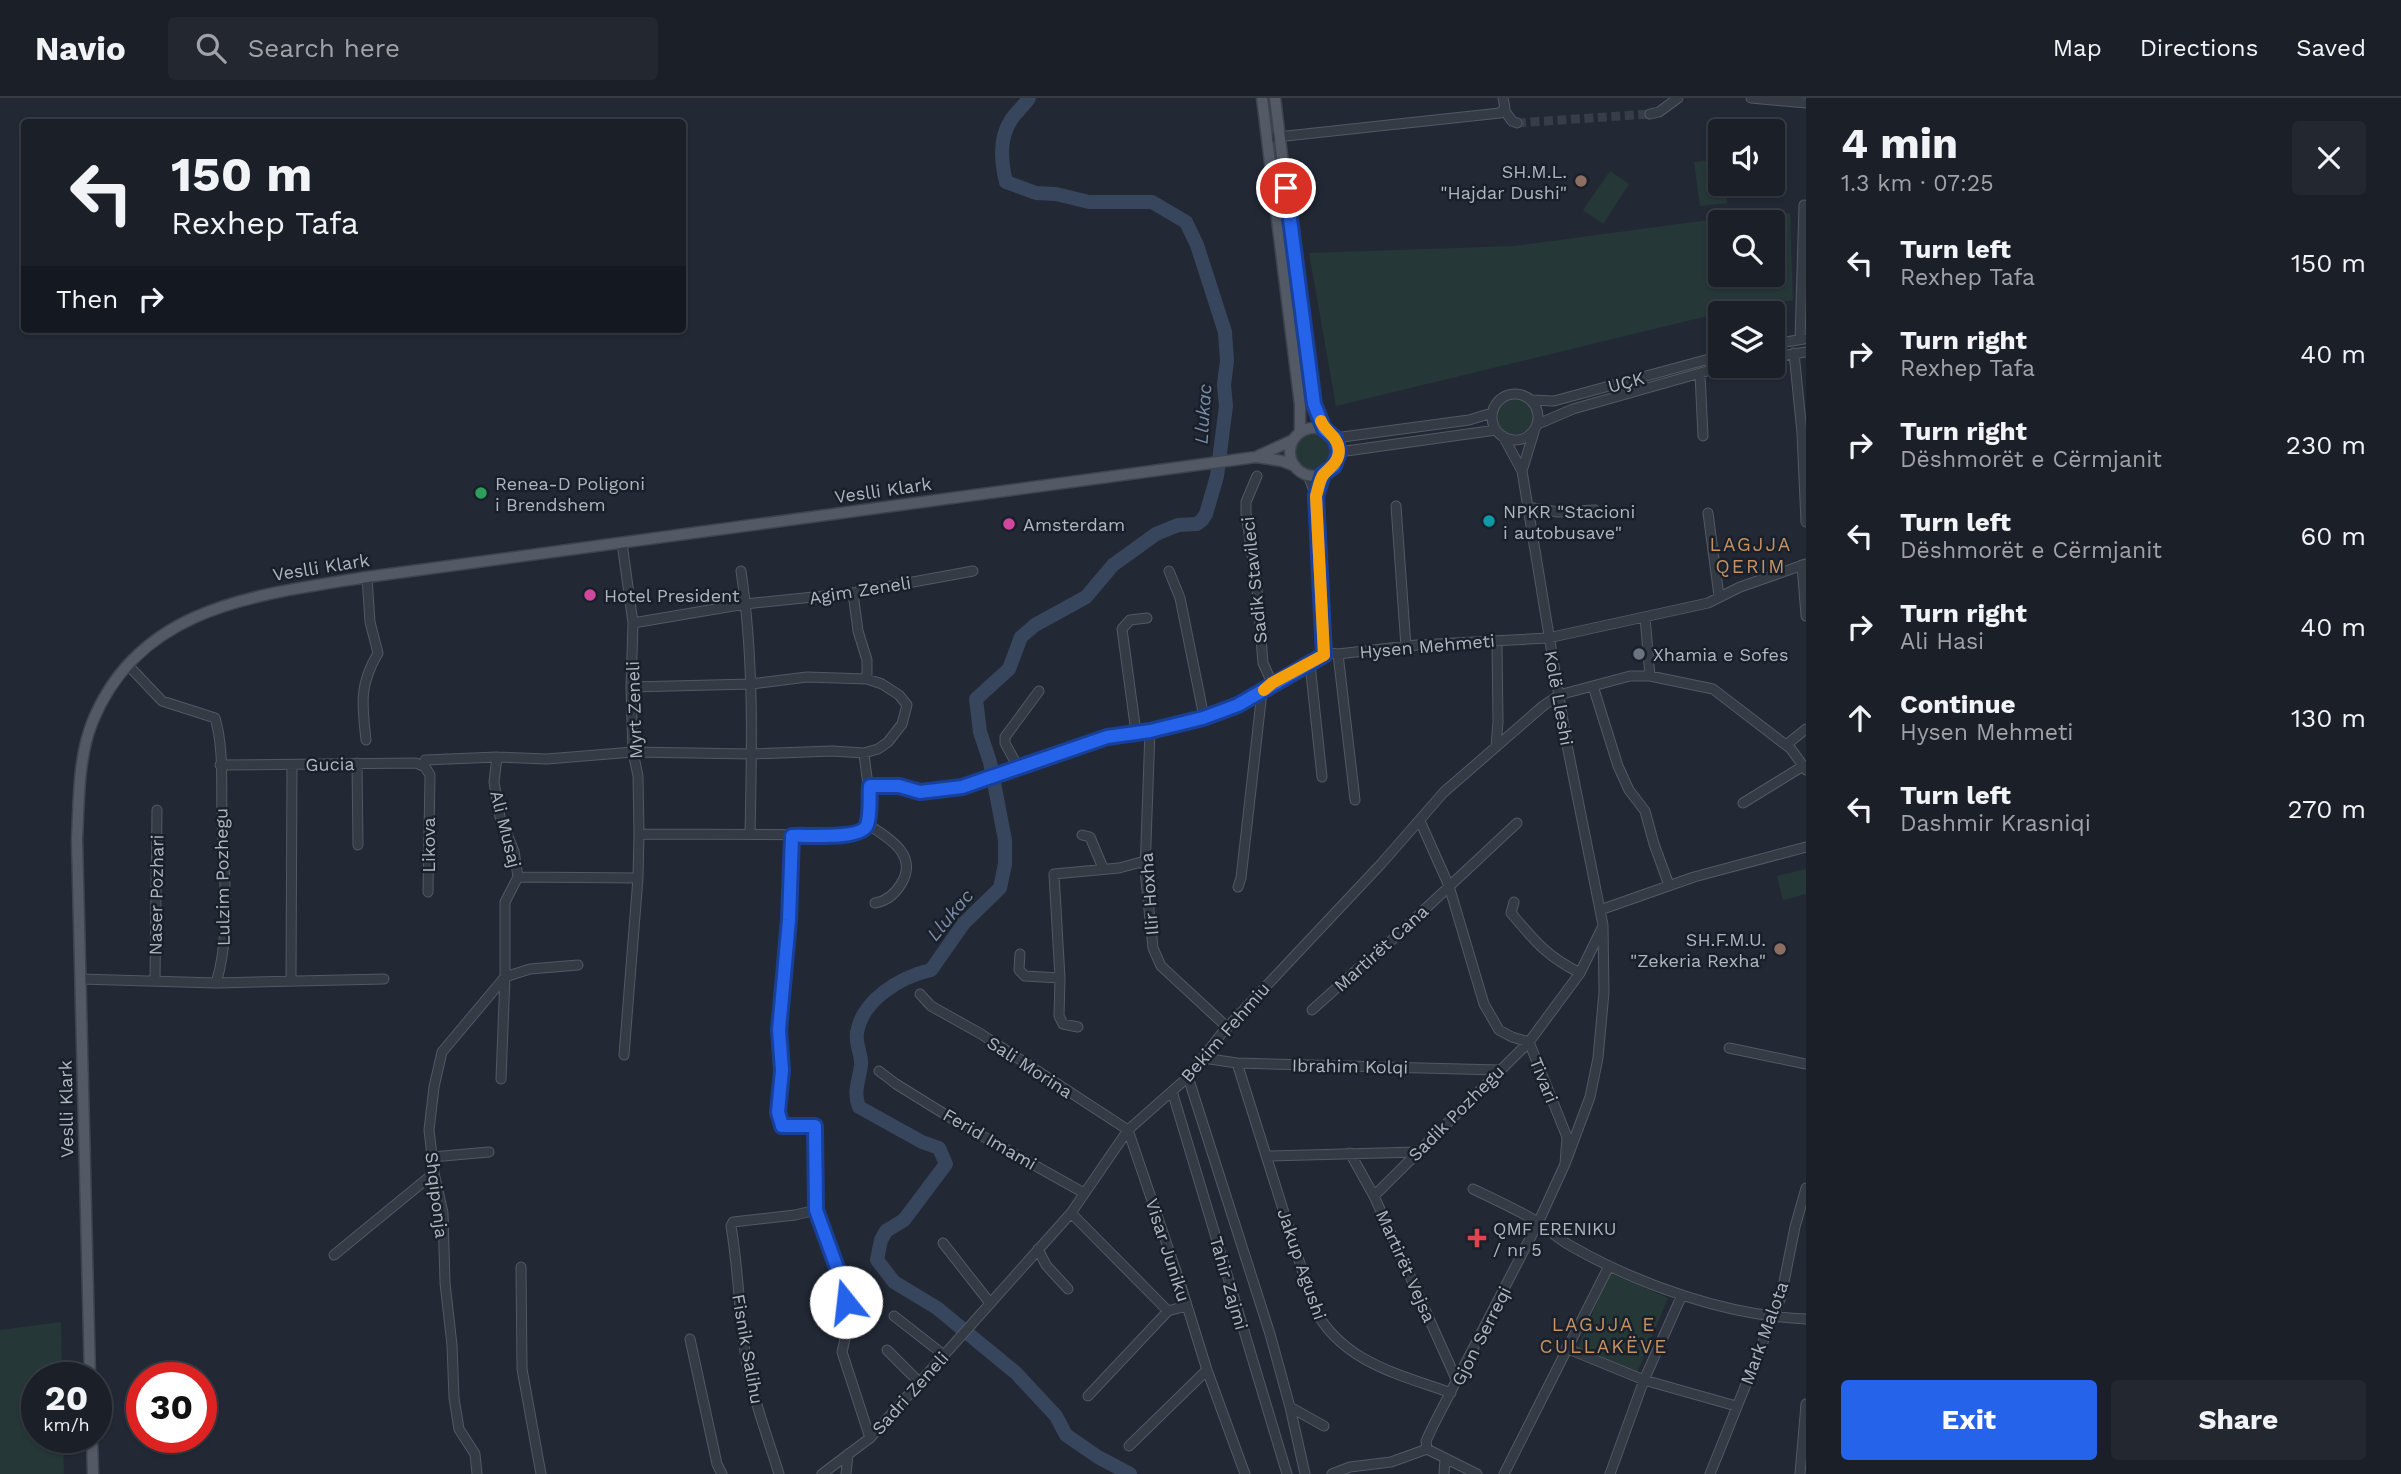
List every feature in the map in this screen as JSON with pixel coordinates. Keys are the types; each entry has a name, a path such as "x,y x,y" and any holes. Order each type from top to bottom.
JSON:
{"main road":[{"path":"1262,98 1274,137 1314,404 1324,429 1335,438 1339,452 1334,466 1323,474 1308,475 1295,466 1290,453 1297,436 1300,405 1274,137 1275,98"},
{"path":"1297,436 1312,428 1324,429"},
{"name":"Veslli Klark","path":"1256,457 1297,436"},
{"name":"Veslli Klark","path":"90,1362 77,839 80,779 92,724 108,692 127,664 163,633 224,605 265,594 367,577 1256,457 1295,466"},
{"path":"92,1453 93,1474"}],"street":[{"path":"1503,98 1504,110 1512,121 1517,123"},
{"path":"1650,114 1659,112 1678,98"},
{"path":"1751,98 1806,103"},
{"path":"1274,137 1500,113 1504,110"},
{"path":"1785,342 1803,339 1804,205"},
{"path":"1785,355 1806,352"},
{"path":"1794,353 1802,433 1806,522"},
{"name":"UÇK","path":"1335,438 1469,420 1492,413 1500,399 1507,395 1524,395 1532,400 1554,401 1708,359"},
{"name":"UÇK","path":"1339,452 1500,433 1519,440 1536,427 1573,409 1708,371"},
{"path":"1700,374 1703,436"},
{"path":"1522,471 1536,427 1537,407 1532,400"},
{"path":"1492,413 1522,471"},
{"name":"Kolë Lleshi","path":"1522,471 1569,759 1603,925 1604,992 1598,1058 1590,1097 1565,1164"},
{"path":"1316,496 1323,474"},
{"path":"1308,475 1316,496 1324,655"},
{"name":"Sadik Stavileci","path":"1257,476 1246,502 1246,513 1257,589 1263,663 1272,683"},
{"path":"1396,506 1406,647"},
{"path":"1527,507 1558,512 1595,510"},
{"path":"1708,513 1720,596"},
{"name":"Myrt Zeneli","path":"622,543 633,623 631,687 633,752 638,776 639,834 625,1055"},
{"path":"1804,564 1806,616"},
{"name":"Hysen Mehmeti","path":"870,786 899,786 920,792 962,787 1107,737 1150,731 1203,718 1238,705 1262,692 1272,683 1329,653 1548,638 1708,603 1804,564"},
{"path":"741,571 751,684 750,834"},
{"name":"Agim Zeneli","path":"633,623 746,604 853,593 973,571"},
{"path":"1169,572 1180,598 1203,718"},
{"path":"366,740 362,705 364,681 378,653 370,622 367,577"},
{"path":"853,593 858,631 867,660 867,679"},
{"path":"1645,617 1650,676"},
{"path":"1136,732 1122,629 1130,620 1147,618"},
{"path":"1496,747 1497,641"},
{"path":"1338,654 1355,800"},
{"name":"Lulzim Pozhegu","path":"127,664 162,701 215,718 220,765 224,927 222,964 216,983"},
{"path":"1310,664 1322,777"},
{"path":"1559,695 1630,676 1650,676 1713,689 1786,745 1805,768 1742,803"},
{"path":"425,767 425,760 497,757 547,759 633,752 864,753 888,742 902,724 907,705 900,695 883,684 867,679 807,677 751,684 631,687"},
{"path":"1593,686 1618,766 1629,790 1645,811 1669,885"},
{"path":"1014,771 1005,737 1039,691"},
{"path":"1240,882 1262,692"},
{"name":"Bekim Fehmiu","path":"990,1303 1071,1213 1128,1130 1188,1077 1227,1027 1444,792 1559,695"},
{"path":"1786,745 1806,729"},
{"name":"Ilir Hoxha","path":"1150,731 1145,861 1153,948 1161,966 1227,1027"},
{"path":"639,834 853,835 863,831 867,824 870,786 864,753"},
{"name":"Ali Musaj","path":"497,757 494,782 500,817 514,851 518,877"},
{"path":"357,763 358,845"},
{"name":"Gucia","path":"220,765 416,763 425,767"},
{"path":"292,765 292,980"},
{"name":"Likova","path":"425,767 430,775 428,892"},
{"name":"Naser Pozhari","path":"155,980 157,810"},
{"name":"Tivari","path":"1420,821 1449,886 1483,1004 1499,1030 1529,1042 1567,1137 1565,1164 1538,1223"},
{"path":"1449,886 1517,823"},
{"path":"867,824 902,850 907,861 906,875 897,890 884,902 875,903"},
{"path":"1082,835 1090,837 1103,868"},
{"path":"792,836 789,920 779,1030 782,1070 778,1112 782,1126 815,1126 816,1210 844,1287 850,1317 842,1352 870,1438"},
{"path":"1600,910 1669,885 1806,847"},
{"path":"1078,1027 1063,1024 1059,1016 1060,978 1053,877 1057,873 1119,868 1145,861"},
{"path":"501,1079 505,902 518,877 638,878"},
{"name":"Martirët Cana","path":"1312,1010 1449,886"},
{"path":"1514,902 1511,913 1541,948 1556,961 1580,973"},
{"name":"Sadik Pozhegu","path":"1374,1196 1529,1042 1580,973 1603,925"},
{"path":"1020,954 1019,970 1025,976 1060,978"},
{"path":"505,977 530,968 578,965"},
{"name":"Shqiponja","path":"477,1474 475,1454 459,1429 454,1398 452,1345 445,1283 443,1213 434,1173 429,1130 434,1087 442,1052 505,977"},
{"path":"80,979 216,983 384,979"},
{"name":"Sali Morina","path":"919,994 931,1006 981,1034 1128,1130"},
{"path":"1729,1048 1806,1064"},
{"name":"Ibrahim Kolqi","path":"1203,1058 1237,1063 1499,1070"},
{"name":"Jakup Agushi","path":"1237,1063 1314,1308 1324,1327 1349,1350 1375,1366 1451,1393"},
{"name":"Ferid Imami","path":"879,1071 960,1123 1084,1193"},
{"name":"Tahir Zajmi","path":"1188,1077 1218,1166 1290,1407 1306,1474"},
{"name":"Tahir Zajmi","path":"1172,1091 1287,1474"},
{"name":"Visar Juniku","path":"1128,1130 1207,1370 1245,1474"},
{"path":"432,1157 489,1152"},
{"path":"1266,1156 1417,1152"},
{"name":"Martirët Vejsa","path":"1350,1153 1374,1196 1457,1381"},
{"path":"334,1255 434,1173"},
{"name":"Mark Malota","path":"1710,1474 1782,1297 1795,1227 1806,1188"},
{"path":"1473,1189 1538,1223 1570,1245 1609,1266 1682,1295 1773,1318 1806,1319"},
{"name":"Fisnik Salihu","path":"779,1474 747,1366 738,1307 732,1226 733,1222 816,1210"},
{"path":"1071,1213 1168,1311"},
{"name":"Gjon Serreqi","path":"1427,1449 1426,1441 1538,1223"},
{"path":"943,1244 990,1303"},
{"path":"1038,1249 1046,1265 1068,1289"},
{"path":"1504,1474 1609,1266"},
{"path":"521,1267 522,1369 541,1474"},
{"path":"1610,1474 1644,1380 1682,1295"},
{"name":"Sadri Zeneli","path":"822,1474 870,1438 990,1303"},
{"path":"1088,1396 1168,1311 1186,1306"},
{"path":"894,1316 944,1354"},
{"path":"690,1339 717,1464 722,1474"},
{"path":"1566,1348 1644,1380 1736,1406"},
{"path":"887,1350 920,1383"},
{"path":"1129,1446 1207,1370"},
{"path":"1800,1474 1806,1404"},
{"path":"1290,1407 1324,1426"},
{"path":"1332,1474 1350,1467 1379,1465 1427,1449 1477,1474"},
{"path":"846,1474 848,1454"},
{"path":"1444,1474 1445,1460"}],"shaded area":[{"path":"1708,160 1708,196 1726,196 1727,203 1700,206 1694,162"},
{"path":"1610,171 1629,184 1603,224 1583,210"},
{"path":"1785,213 1790,213 1793,300 1708,301 1708,316 1336,406 1309,253 1514,246 1708,220 1708,287 1785,287"},
{"path":"1515,398 1528,403 1533,416 1528,429 1515,434 1502,429 1497,416 1502,403"},
{"path":"1314,434 1326,440 1332,452 1326,464 1314,470 1302,464 1296,452 1302,440"},
{"path":"1806,869 1806,894 1783,900 1777,876"},
{"path":"1610,1273 1668,1298 1637,1373 1578,1347"},
{"path":"61,1322 62,1362 21,1362 21,1453 63,1453 64,1474 0,1474 0,1330"}],"waterway":[{"name":"Llukac","path":"1029,98 1011,120 1004,134 1002,158 1006,182 1036,193 1056,194 1089,202 1152,202 1186,222 1197,245 1225,332 1226,406 1217,476 1202,520 1197,524 1178,525 1156,534 1113,565 1086,597 1035,625 1021,637 1009,669 976,699 980,732 990,762 1005,840 1005,864 1000,888 964,923 931,970 895,984 874,1000 866,1010 857,1033 861,1061 856,1096 859,1107 922,1142 939,1148 946,1164 904,1220 886,1231 881,1240 877,1260 894,1282 937,1308 1016,1373 1056,1416 1066,1435 1098,1457 1130,1474"}],"tunnel":[{"path":"1517,123 1650,114"}],"slow traffic":[{"path":"1264,690 1324,655 1316,496 1323,474 1334,466 1339,452 1335,438 1324,429 1321,421"}],"place":[{"name":"SH.M.L. \"Hajdar Dushi\"","path":"1581,181"},
{"name":"Renea-D Poligoni i Brendshem","path":"481,493"},
{"name":"NPKR \"Stacioni i autobusave\"","path":"1489,521"},
{"name":"Amsterdam","path":"1009,524"},
{"name":"Hotel President","path":"590,595"},
{"name":"Xhamia e Sofes","path":"1639,654"},
{"name":"SH.F.M.U. \"Zekeria Rexha\"","path":"1780,949"},
{"name":"QMF ERENIKU / nr 5","path":"1477,1238"}],"district":[{"name":"LAGJJA QERIM","path":"1751,555"},
{"name":"LAGJJA E CULLAKËVE","path":"1604,1335"}],"route":[{"path":"846,1302 844,1287 816,1210 815,1126 782,1126 778,1112 782,1070 779,1030 789,920 792,836 853,835 863,831 867,824 870,786 899,786 920,792 962,787 1107,737 1150,731 1203,718 1238,705 1324,655 1316,496 1323,474 1334,466 1339,452 1335,438 1324,429 1314,404 1286,188"}]}
